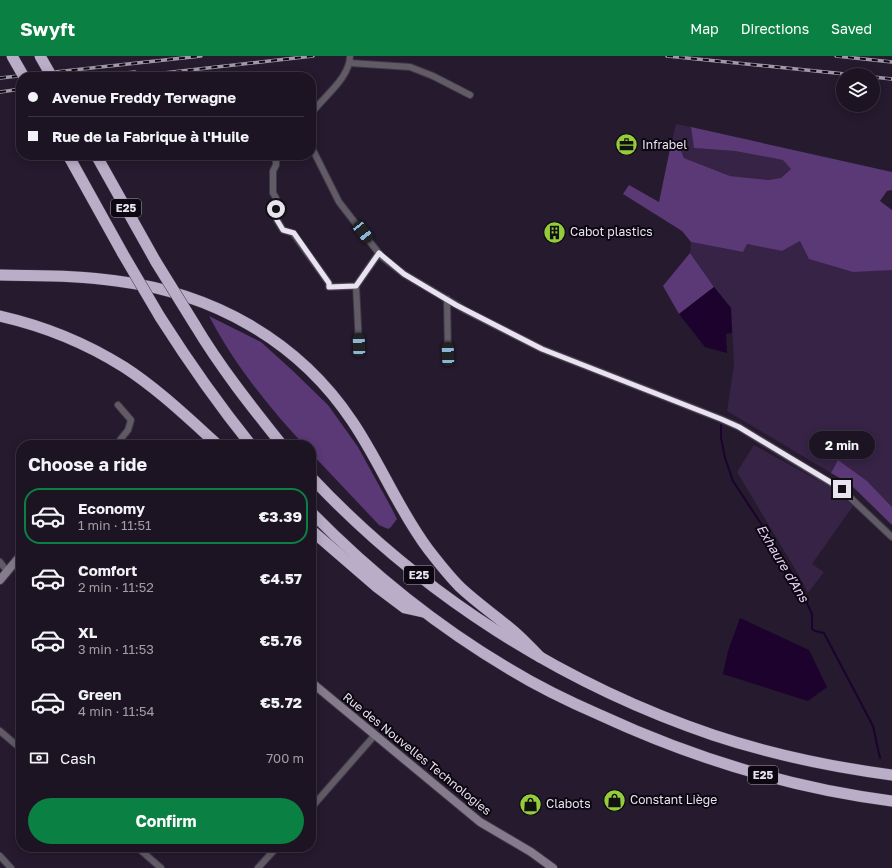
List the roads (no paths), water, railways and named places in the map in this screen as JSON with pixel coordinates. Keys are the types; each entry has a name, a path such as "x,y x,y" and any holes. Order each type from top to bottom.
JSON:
{"highway":[{"path":"12,56 21,72"},
{"path":"40,56 49,72"},
{"name":"E25","path":"71,160 160,317 203,382 247,440"},
{"name":"E25","path":"99,160 156,262 208,347 278,440"},
{"path":"0,275 87,277 160,288 201,301 237,317 277,342 302,363 337,399 368,447 413,526 445,571 460,587 518,635 540,657"},
{"path":"0,316 59,334 90,348 124,367 172,404 212,440"},
{"name":"E25","path":"316,482 363,529 408,567 452,601 511,641 592,684 647,710 713,735 766,751 821,763 892,775"},
{"name":"E25","path":"316,517 356,555 442,625 511,670 574,704 650,738 705,758 768,777 828,791 892,800"},
{"path":"316,534 377,587 405,608 427,613"}],"street":[{"path":"316,108 346,73 350,60 410,67 433,76 470,94"},
{"path":"316,156 339,202 379,253 404,274 465,310 542,349 739,427 842,489 892,537"},
{"path":"276,160 276,165 273,171 273,193 276,198 277,220 283,230 294,233 329,283 329,287 356,286"},
{"path":"359,345 356,286 379,253"},
{"path":"447,299 448,354"},
{"path":"118,405 131,420 128,430 120,440"},
{"path":"0,580 16,561"},
{"path":"0,562 7,571"},
{"name":"Rue des Nouvelles Technologies","path":"316,686 374,736 480,822 531,852 552,868"},
{"path":"0,731 16,745"},
{"path":"316,802 374,736"},
{"path":"143,852 161,868"},
{"path":"258,868 272,852"},
{"path":"0,856 11,868"}],"waterway":[{"name":"Exhaure d'Ans","path":"721,425 721,438 725,458 733,481 777,548 799,586 812,614 812,629 824,633 873,726 880,758"}],"railway":[{"path":"55,72 201,56"},
{"path":"172,72 313,56"},
{"path":"667,56 836,73"},
{"path":"836,56 892,62"},
{"path":"0,78 16,76"},
{"path":"880,78 892,79"},
{"path":"0,92 16,90"}],"place":[{"name":"Infrabel","path":"626,145"},
{"name":"Cabot plastics","path":"555,232"},
{"name":"Constant Liège","path":"614,800"},
{"name":"Clabots","path":"530,804"}]}
